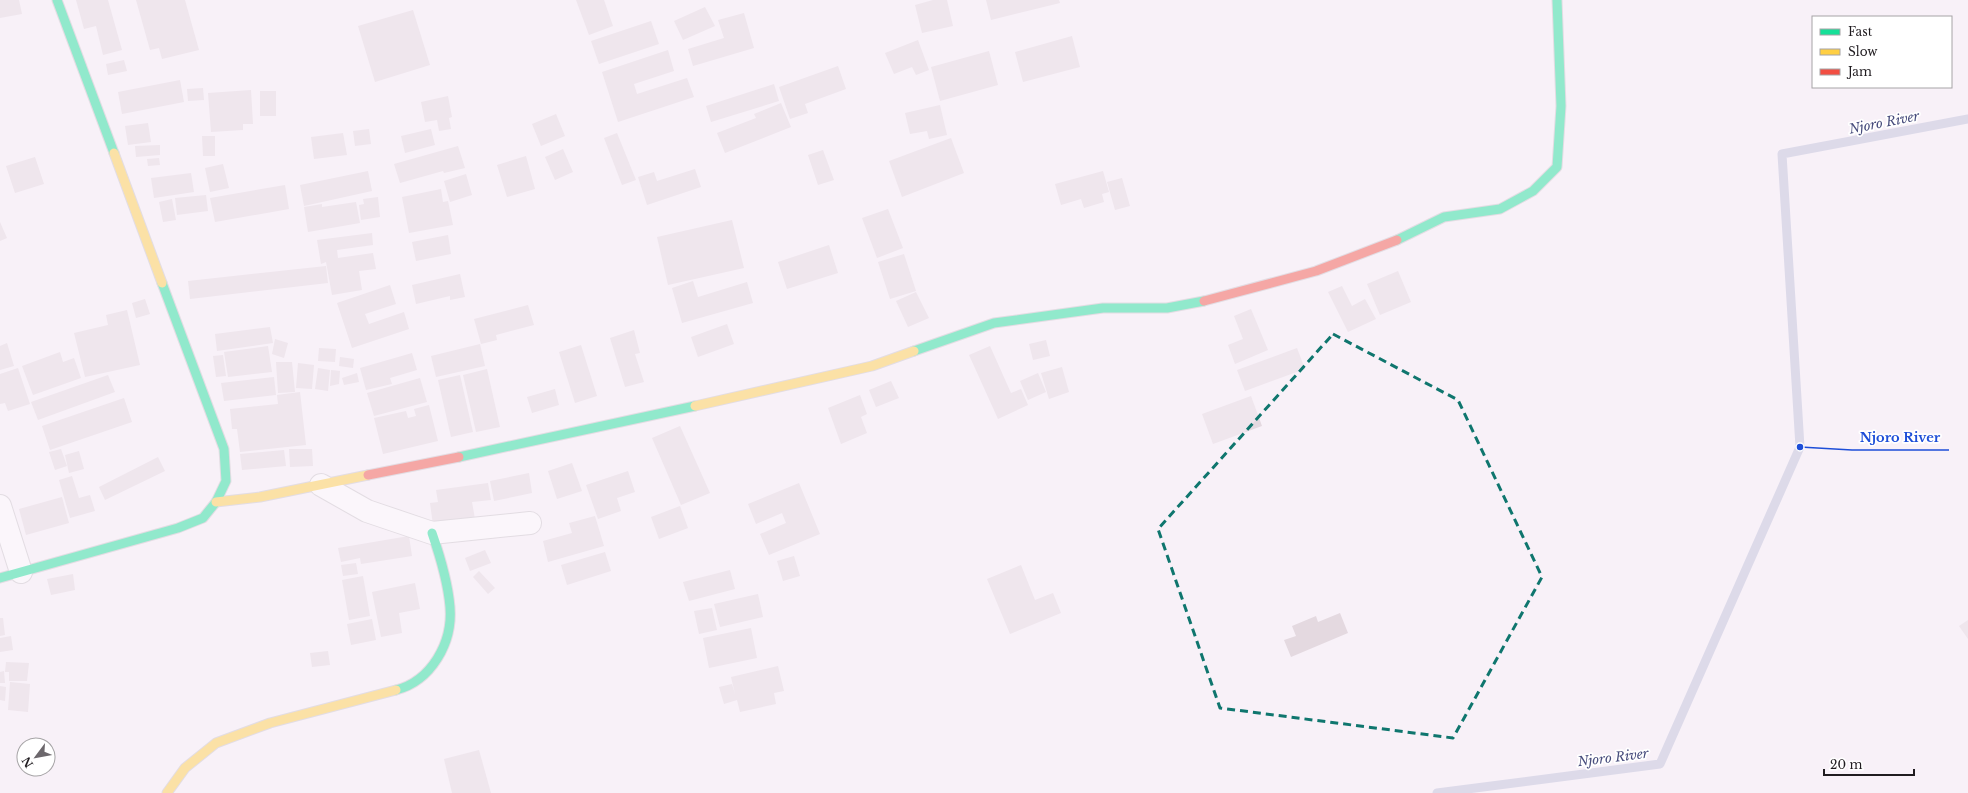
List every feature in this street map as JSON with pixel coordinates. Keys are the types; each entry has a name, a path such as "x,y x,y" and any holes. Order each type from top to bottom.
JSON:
{"street":[{"path":"0,578 178,528 202,518 216,502 226,481 224,449 57,0"},
{"path":"216,502 260,497 571,434 872,366 994,323 1103,308 1166,308 1209,300 1316,271 1391,243 1444,217 1500,209 1533,191 1557,167 1561,106 1557,0"},
{"path":"322,485 367,511 432,533 530,522"},
{"path":"0,506 21,572"},
{"path":"167,793 185,768 216,743 270,723 403,688 419,680 432,667 447,639 450,608 432,533"}],"highlighted area":[{"path":"1333,334 1458,400 1542,577 1453,738 1220,708 1158,529"}],"building":[{"path":"0,0 19,0 22,14 0,18"},
{"path":"76,0 108,0 122,50 103,55 96,26 84,29"},
{"path":"136,0 185,0 199,50 162,59 159,48 150,50"},
{"path":"576,0 604,0 613,26 589,35"},
{"path":"933,0 947,0 953,26 922,33 915,5"},
{"path":"986,0 1059,0 1060,3 991,20"},
{"path":"705,7 715,26 683,40 674,21"},
{"path":"413,10 430,65 375,82 358,26"},
{"path":"744,13 754,48 693,66 688,49 724,38 718,20"},
{"path":"651,21 659,44 599,64 591,41"},
{"path":"1072,36 1080,67 1023,82 1015,52"},
{"path":"918,40 929,70 916,75 912,67 894,74 885,53"},
{"path":"668,50 674,71 634,84 637,94 687,78 694,97 618,122 602,72"},
{"path":"989,51 998,85 940,101 931,67"},
{"path":"124,60 127,71 108,75 106,64"},
{"path":"838,66 846,89 805,104 808,113 790,119 779,87"},
{"path":"180,80 184,102 122,114 118,92"},
{"path":"774,84 779,101 711,122 706,106"},
{"path":"203,88 204,100 188,101 187,89"},
{"path":"251,90 253,124 243,124 243,130 211,132 208,93"},
{"path":"260,91 276,91 276,116 260,116"},
{"path":"448,96 452,117 449,118 451,129 439,131 437,120 425,122 421,102"},
{"path":"781,103 791,127 725,153 717,133 756,118 754,114"},
{"path":"940,105 947,135 929,139 927,131 910,134 905,113"},
{"path":"556,114 565,136 541,146 532,124"},
{"path":"148,123 151,142 128,145 125,126"},
{"path":"369,129 371,144 355,146 353,131"},
{"path":"431,129 435,145 405,153 401,136"},
{"path":"343,133 347,155 314,159 311,137"},
{"path":"617,133 636,180 622,185 604,138"},
{"path":"202,136 215,136 215,156 203,156"},
{"path":"951,138 964,173 902,197 889,161"},
{"path":"160,145 160,155 136,157 135,146"},
{"path":"458,146 465,168 444,173 443,171 400,183 394,164"},
{"path":"563,149 573,172 555,180 545,157"},
{"path":"823,150 834,180 818,185 808,155"},
{"path":"526,156 535,189 507,197 497,165"},
{"path":"35,157 44,184 15,193 6,166"},
{"path":"159,158 160,165 148,166 147,159"},
{"path":"223,164 229,188 210,192 205,168"},
{"path":"695,169 701,187 647,205 638,177 654,172 657,181"},
{"path":"368,171 372,191 304,206 300,185"},
{"path":"1103,171 1109,192 1102,194 1104,202 1084,208 1081,199 1061,205 1055,184"},
{"path":"191,173 194,192 154,198 151,178"},
{"path":"466,174 472,195 450,202 444,181"},
{"path":"1122,178 1130,206 1115,210 1107,182"},
{"path":"285,185 289,209 215,222 210,198"},
{"path":"441,189 443,202 448,201 453,225 409,233 402,197"},
{"path":"206,195 208,211 177,215 175,198"},
{"path":"378,197 380,217 361,220 359,205 364,204 363,199"},
{"path":"172,199 176,220 163,222 159,202"},
{"path":"356,202 360,223 308,232 304,207 322,204 322,207"},
{"path":"888,209 903,248 877,258 862,218"},
{"path":"732,220 744,268 668,285 657,237"},
{"path":"0,222 7,238 0,241"},
{"path":"372,233 373,245 337,250 338,258 373,253 376,269 359,271 362,290 332,295 326,262 321,264 317,240"},
{"path":"448,235 451,254 416,261 412,242"},
{"path":"829,245 838,273 787,289 778,262"},
{"path":"904,254 916,291 890,299 878,262"},
{"path":"326,266 328,283 190,299 188,281"},
{"path":"1398,271 1411,302 1380,315 1367,284"},
{"path":"460,274 465,297 450,300 450,296 416,304 412,285"},
{"path":"693,281 698,297 747,282 753,303 682,323 672,288"},
{"path":"390,285 396,304 365,314 369,324 404,312 409,329 352,348 337,303"},
{"path":"1342,286 1352,306 1365,299 1376,319 1348,332 1328,292"},
{"path":"916,292 929,318 908,327 896,301"},
{"path":"145,299 150,314 136,318 132,303"},
{"path":"528,305 534,325 496,335 497,340 481,344 474,319"},
{"path":"1251,309 1268,350 1235,364 1228,345 1243,339 1234,316"},
{"path":"127,310 140,365 85,377 74,333 108,325 106,315"},
{"path":"727,324 734,344 698,357 691,337"},
{"path":"270,327 273,343 217,351 215,334"},
{"path":"634,330 640,353 635,354 644,382 625,387 610,338"},
{"path":"275,339 288,343 284,358 272,354"},
{"path":"1046,340 1050,356 1033,360 1029,344"},
{"path":"7,343 14,366 0,370 0,346"},
{"path":"480,344 485,366 436,377 431,356"},
{"path":"581,345 597,396 575,403 559,352"},
{"path":"268,346 272,372 228,377 224,352"},
{"path":"990,346 1011,393 1021,389 1028,405 998,419 969,355"},
{"path":"319,348 336,349 335,362 318,361"},
{"path":"1297,348 1305,369 1245,391 1237,370"},
{"path":"60,352 63,362 74,358 81,378 33,395 22,366"},
{"path":"412,353 417,370 390,378 392,384 366,390 360,368"},
{"path":"223,355 226,376 216,377 213,356"},
{"path":"340,357 354,359 353,368 339,366"},
{"path":"276,362 292,362 295,392 278,393"},
{"path":"298,363 314,365 312,389 296,388"},
{"path":"1062,367 1069,392 1049,399 1041,373"},
{"path":"18,368 30,404 8,411 5,403 0,404 0,374"},
{"path":"318,368 330,370 328,391 315,389"},
{"path":"487,369 500,427 476,432 463,375"},
{"path":"331,370 340,371 339,384 330,386"},
{"path":"357,373 359,382 344,385 342,378"},
{"path":"1038,373 1046,392 1028,400 1020,381"},
{"path":"108,375 115,392 38,420 31,402"},
{"path":"460,375 473,432 451,437 438,380"},
{"path":"274,377 276,395 224,401 221,383"},
{"path":"420,378 427,402 374,416 367,393"},
{"path":"891,381 899,398 876,407 869,390"},
{"path":"555,389 559,405 532,413 527,397"},
{"path":"300,392 306,445 240,452 237,429 232,429 230,409 278,404 277,395"},
{"path":"860,395 867,414 861,417 867,433 841,444 828,408"},
{"path":"1251,396 1262,426 1213,444 1202,414"},
{"path":"124,398 132,422 50,450 42,426"},
{"path":"429,405 438,441 383,454 374,418 406,411 408,418 416,416 414,409"},
{"path":"680,426 710,493 681,505 652,438"},
{"path":"61,449 67,466 55,470 49,452"},
{"path":"289,449 312,449 313,466 290,467"},
{"path":"284,450 286,466 242,470 240,454"},
{"path":"79,451 84,469 69,473 65,455"},
{"path":"158,457 165,471 105,500 99,487"},
{"path":"572,463 582,491 557,499 548,471"},
{"path":"628,471 635,492 617,498 621,511 598,519 586,485"},
{"path":"529,473 532,493 494,501 490,481"},
{"path":"72,476 79,498 90,495 95,511 70,518 59,480"},
{"path":"488,483 491,500 472,502 475,519 433,525 430,503 438,502 436,490"},
{"path":"799,483 820,534 769,555 760,534 786,523 782,513 756,524 748,504"},
{"path":"62,497 69,523 26,535 19,509"},
{"path":"680,506 688,528 659,539 651,517"},
{"path":"595,516 604,546 548,562 543,541 572,533 569,523"},
{"path":"409,536 412,556 361,564 360,558 341,562 338,548"},
{"path":"485,550 491,563 470,571 465,558"},
{"path":"605,552 611,571 567,585 561,565"},
{"path":"794,556 800,576 783,581 777,561"},
{"path":"356,563 358,574 343,576 341,565"},
{"path":"1021,565 1035,600 1053,593 1061,613 1010,634 987,579"},
{"path":"730,570 735,589 689,601 683,582"},
{"path":"479,571 495,588 488,594 473,577"},
{"path":"73,574 75,590 51,595 47,579"},
{"path":"363,576 370,616 349,620 342,580"},
{"path":"415,583 420,609 399,613 402,633 381,637 372,592"},
{"path":"758,594 763,617 720,627 714,604"},
{"path":"712,608 717,630 699,634 694,611"},
{"path":"1340,613 1348,633 1291,657 1284,640 1296,636 1292,626 1316,616 1318,622"},
{"path":"0,618 3,618 5,635 0,636"},
{"path":"372,619 376,640 351,645 347,624"},
{"path":"1968,620 1968,639 1959,626"},
{"path":"751,628 757,658 709,668 703,638"},
{"path":"11,636 13,650 0,652 0,638"},
{"path":"328,651 330,665 312,667 310,653"},
{"path":"6,662 29,663 27,681 9,681 9,672 5,672"},
{"path":"778,666 784,691 774,693 776,704 740,712 737,700 724,704 719,687 732,684 735,694 731,677"},
{"path":"4,671 5,683 0,683 0,672"},
{"path":"10,682 30,684 28,712 8,710"},
{"path":"0,686 6,687 5,701 0,700"},
{"path":"479,750 491,793 452,793 444,759"}],"waterway":[{"name":"Njoro River","path":"1437,793 1660,764 1800,447 1782,154 1968,119"}],"traffic: fast":[{"path":"57,0 114,153"},
{"path":"1397,240 1444,217 1500,209 1533,191 1557,167 1561,106 1557,0"},
{"path":"0,578 178,528 203,518 216,502 226,481 224,449 162,283"},
{"path":"914,351 994,323 1103,308 1167,308 1204,301"},
{"path":"459,457 695,406"},
{"path":"396,690 420,678 429,669 437,659 448,634 450,621 449,598 443,570 432,533"}],"traffic: slow":[{"path":"114,153 162,283"},
{"path":"695,406 872,366 914,351"},
{"path":"216,502 260,497 368,475"},
{"path":"167,793 185,768 216,743 270,723 396,690"}],"traffic: jam":[{"path":"1204,301 1316,271 1397,240"},
{"path":"368,475 459,457"}],"place":[{"name":"Njoro River","path":"1800,447"}]}
